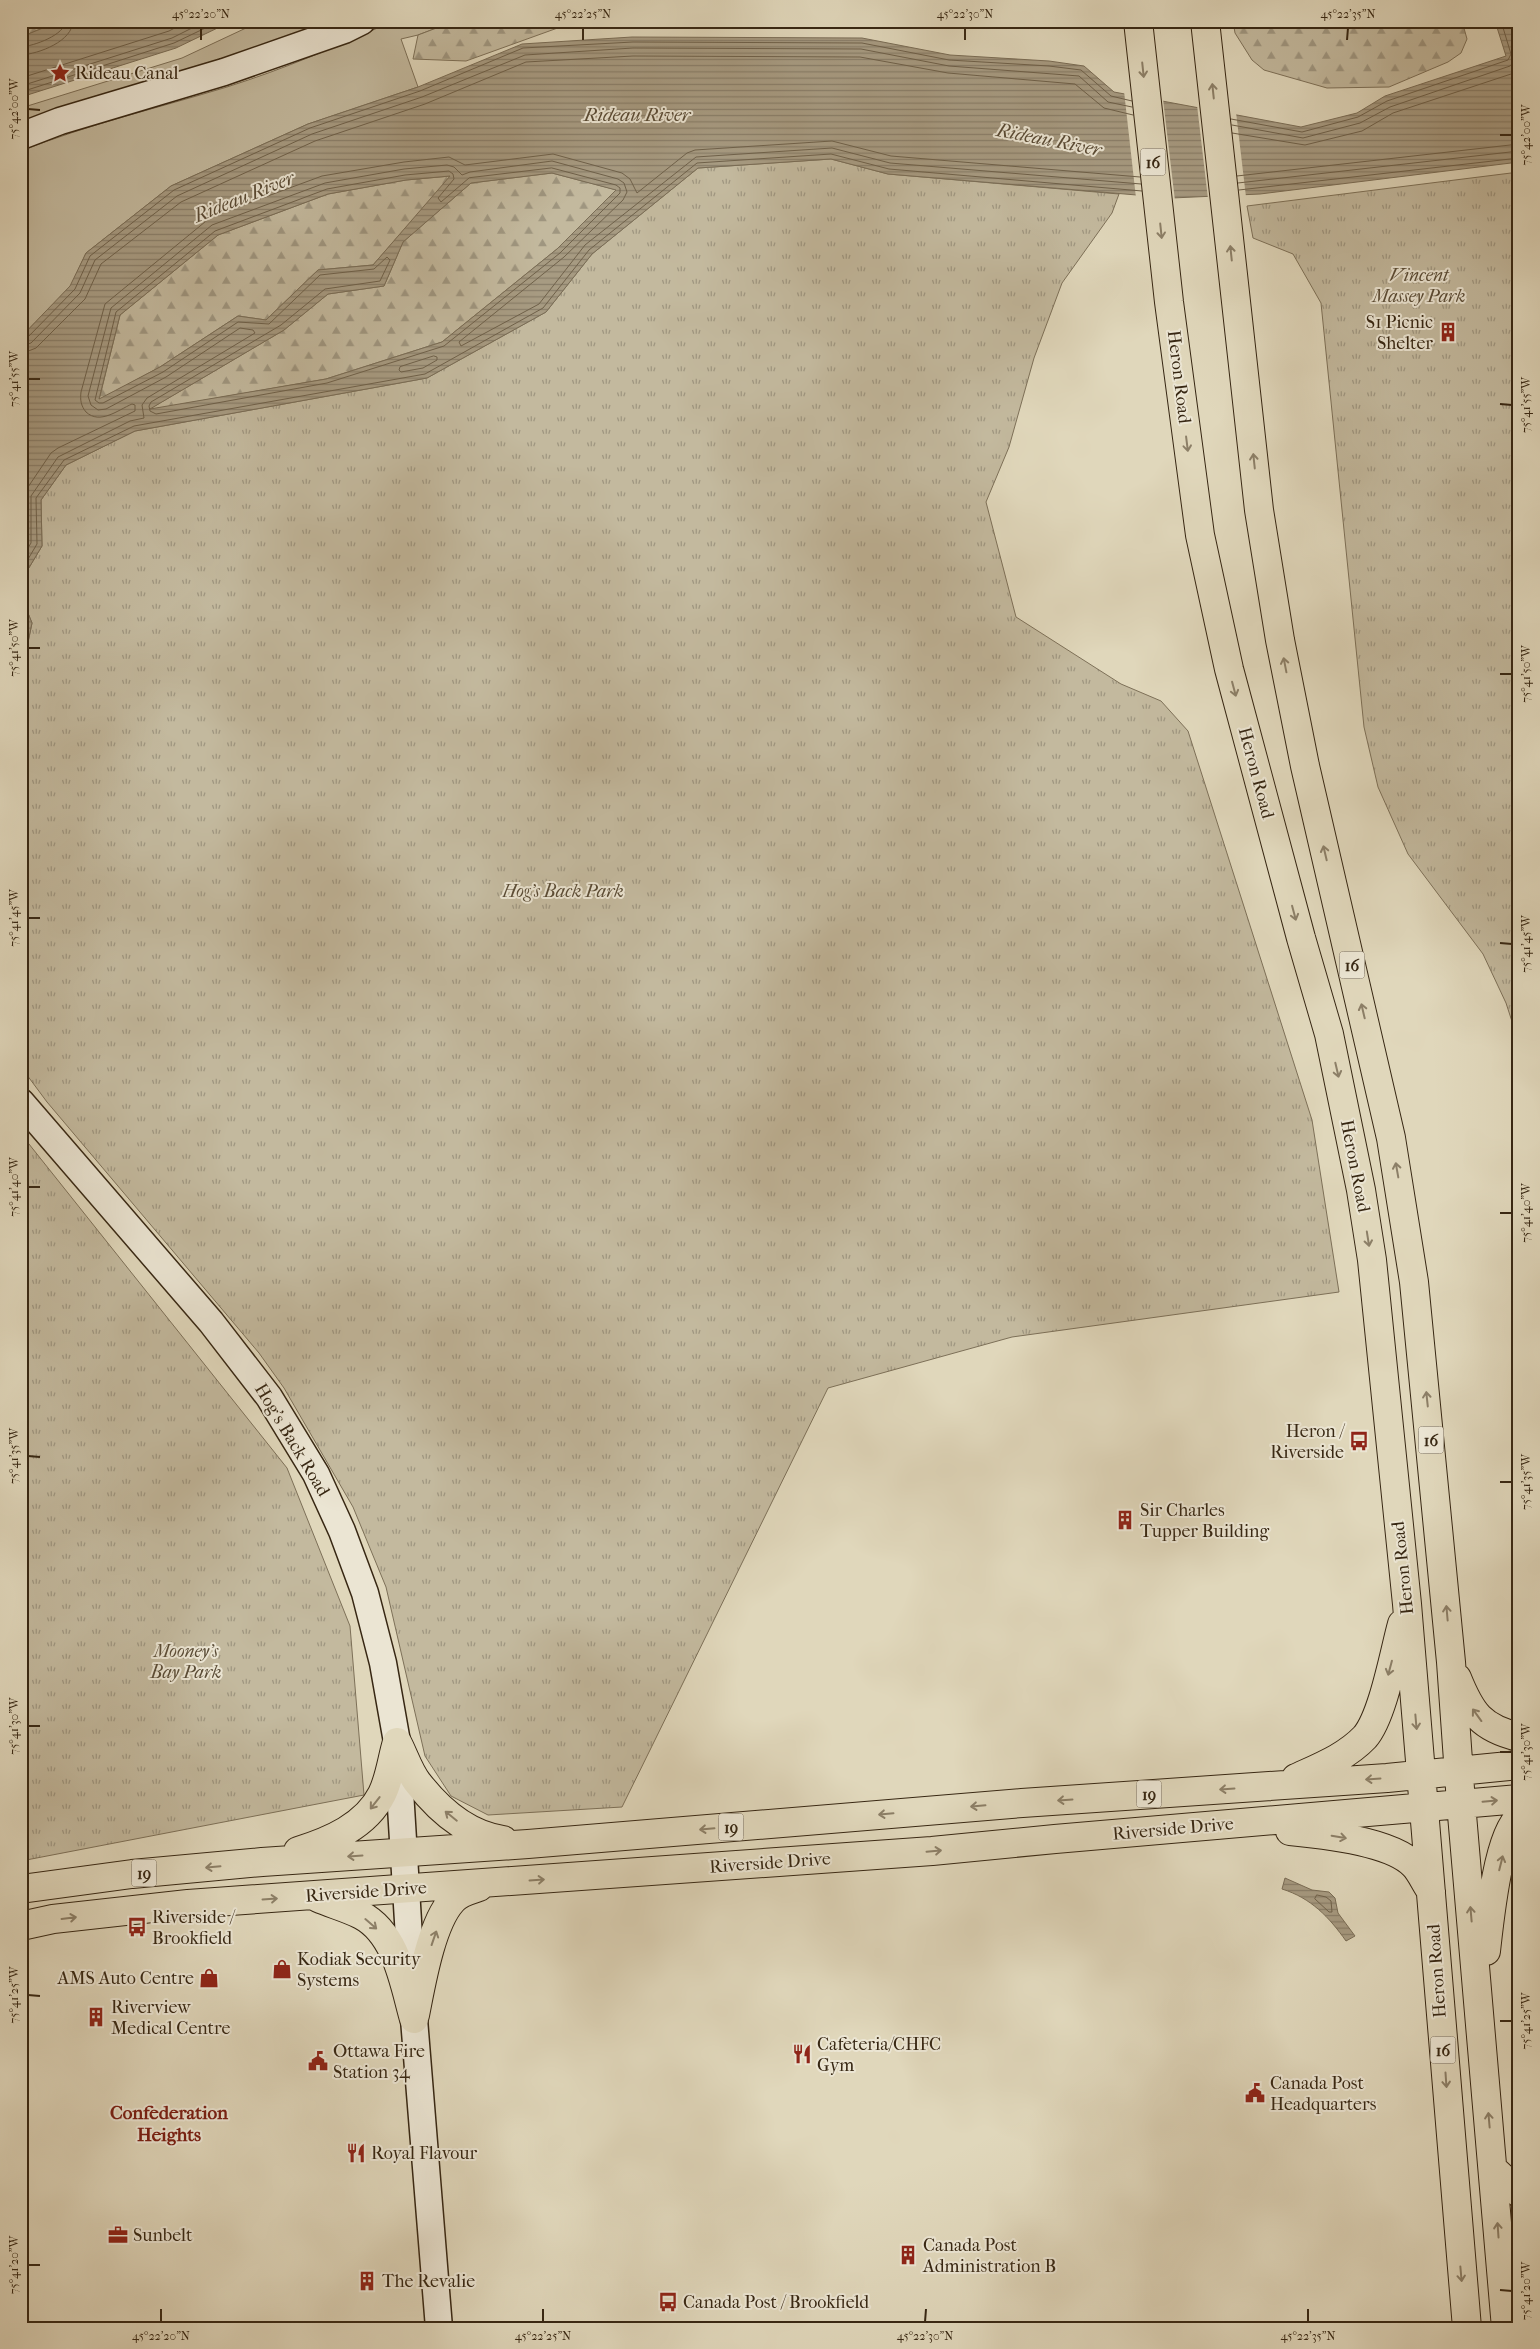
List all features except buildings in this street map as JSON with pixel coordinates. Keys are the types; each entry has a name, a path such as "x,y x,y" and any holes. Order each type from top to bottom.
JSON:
{"main road":[{"path":"21,136 60,121 224,72 344,30 362,21"},
{"name":"Heron Road","path":"1138,21 1169,302 1196,514 1211,592 1252,757 1329,1034 1361,1190 1379,1315 1407,1604 1467,2328"},
{"name":"16","path":"1205,21 1259,510 1280,640 1305,766 1374,1060 1399,1184 1420,1331 1451,1662 1458,1770 1506,2328"},
{"name":"Hog's Back Road","path":"21,1102 211,1322 269,1397 316,1474 342,1531 365,1593 383,1663 397,1742 414,2019 439,2328"},
{"path":"1275,1786 1332,1762 1366,1735 1379,1707 1407,1604"},
{"path":"1451,1662 1466,1699 1483,1723 1503,1733 1519,1737"},
{"path":"397,1742 417,1782 440,1806 468,1829 492,1838 528,1844"},
{"path":"262,1862 330,1841 361,1821 382,1794 397,1742"},
{"name":"Riverside Drive","path":"21,1889 132,1874 262,1862 528,1844 1022,1802 1275,1786 1421,1775 1519,1765"},
{"name":"Riverside Drive","path":"21,1926 53,1920 188,1904 932,1851 1519,1799"},
{"path":"1480,2015 1492,1896 1508,1836 1519,1818"},
{"path":"1221,1825 1342,1837 1399,1853 1414,1865 1431,1892"},
{"path":"414,2019 423,1978 442,1917 452,1900 465,1892 488,1884"},
{"path":"312,1896 362,1916 375,1926 389,1944 397,1960 414,2019"},
{"path":"1493,2169 1519,2193"},
{"path":"1456,2208 1474,2230 1481,2243 1492,2328"},
{"path":"1502,2278 1519,2254"}],"green space":[{"path":"21,21 60,21 21,37"},
{"path":"261,21 332,21 315,29 21,127 21,108 182,58"},
{"path":"393,21 455,21 418,35 401,39 418,87 308,124 171,186 86,253 71,286 21,337 21,151 98,124 201,95 269,73"},
{"path":"455,21 577,21 466,61 413,59 418,35"},
{"path":"1233,21 1462,21 1467,39 1461,53 1448,62 1389,87 1327,88 1264,70 1252,60 1235,33"},
{"name":"Hog's Back Park","path":"831,159 888,174 1119,194 1112,213 1062,283 1034,358 1009,447 986,502 1016,617 1121,684 1161,701 1188,731 1312,1120 1339,1292 1012,1337 828,1388 622,1807 488,1815 451,1796 425,1756 386,1587 353,1507 284,1388 259,1353 47,1102 21,1067 21,676 32,623 21,596 21,581 42,546 41,500 66,465 135,431 427,378 546,312 592,254 698,168"},
{"name":"Vincent Massey Park","path":"1519,172 1519,1043 1506,1003 1483,954 1408,854 1378,787 1364,727 1321,303 1293,254 1253,238 1247,206"},
{"path":"552,173 617,190 557,249 442,342 326,379 148,410 284,330 328,294 384,286 403,242 471,183"},
{"path":"451,176 373,265 318,270 266,320 238,316 160,367 99,400 120,315 218,235 328,194 406,180"},
{"name":"Mooney's Bay Park","path":"21,1134 287,1468 350,1626 364,1795 21,1861"}],"water":[{"name":"Rideau Canal","path":"60,21 232,21 176,48 21,97 21,37"},
{"name":"Rideau River","path":"1495,21 1511,21 1519,35 1519,162 1260,194 1172,198 888,174 831,159 698,168 592,254 546,312 427,378 135,431 66,465 41,500 42,546 21,581 21,337 70,286 86,253 171,186 308,124 418,87 522,44 632,37 862,38 950,55 1049,61 1084,66 1114,92 1301,127 1357,113 1385,96 1506,56","holes":["552,173 616,190 557,249 442,342 326,379 150,409 284,330 328,294 384,286 403,242 471,183","450,176 373,265 318,270 266,320 238,316 160,367 99,399 120,315 218,235 328,194 406,180"]},
{"path":"21,596 32,623 21,676"},
{"path":"1285,1878 1312,1890 1329,1892 1335,1898 1338,1913 1355,1936 1346,1941 1326,1916 1311,1903 1282,1889"}],"pier":[{"path":"1124,91 1163,99 1175,201 1136,198"},
{"path":"1197,105 1236,112 1246,197 1208,199"}],"place":[{"name":"Rideau Canal","path":"60,73"},
{"name":"S1 Picnic Shelter","path":"1448,332"},
{"name":"Heron / Riverside","path":"1359,1441"},
{"name":"Sir Charles Tupper Building","path":"1125,1520"},
{"name":"Riverside / Brookfield","path":"137,1927"},
{"name":"Kodiak Security Systems","path":"282,1969"},
{"name":"AMS Auto Centre","path":"209,1978"},
{"name":"Riverview Medical Centre","path":"96,2017"},
{"name":"Cafeteria/CHFC Gym","path":"802,2054"},
{"name":"Ottawa Fire Station 34","path":"318,2061"},
{"name":"Canada Post Headquarters","path":"1255,2093"},
{"name":"Royal Flavour","path":"356,2153"},
{"name":"Sunbelt","path":"118,2235"},
{"name":"Canada Post Administration B","path":"908,2255"},
{"name":"The Revalie","path":"367,2281"},
{"name":"Canada Post / Brookfield","path":"668,2302"}],"district":[{"name":"Confederation Heights","path":"169,2124"}]}
